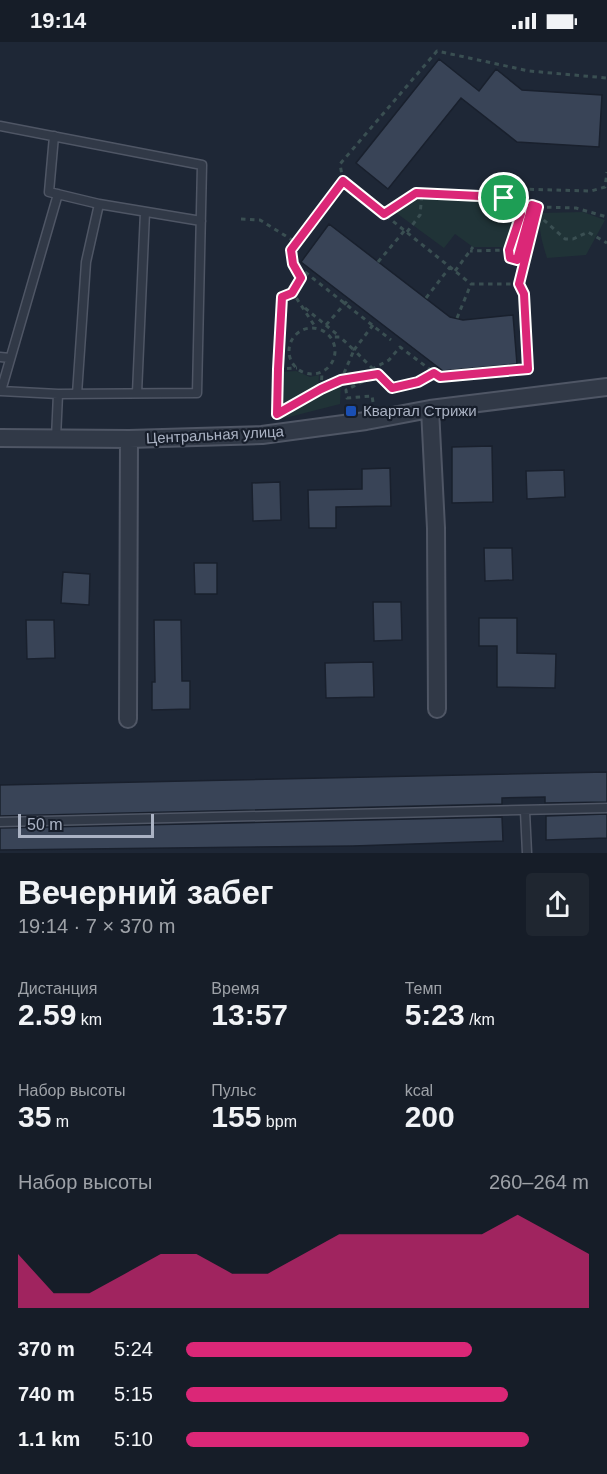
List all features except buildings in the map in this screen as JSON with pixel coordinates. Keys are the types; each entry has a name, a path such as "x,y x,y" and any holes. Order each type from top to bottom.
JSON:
{"street":[{"name":"Центральная улица","path":"0,438 129,439 277,433 366,421 430,409 607,387"},
{"path":"430,409 435,528 437,709"},
{"path":"128,719 129,439"}],"lane":[{"path":"0,126 202,165 197,393 58,394 1,391 58,194"},
{"path":"54,136 49,192 99,204 201,221"},
{"path":"77,394 86,262 99,204"},
{"path":"137,393 145,212"},
{"path":"0,357 10,358"},
{"path":"56,438 58,394"},
{"path":"0,822 607,808"},
{"path":"525,811 526,853"}],"path":[{"path":"519,284 471,284 343,181 340,164 436,51 529,71 607,78"},
{"path":"504,198 520,189 591,191 605,187 607,172"},
{"path":"277,433 282,297 292,293 301,278 293,264 291,250 343,181"},
{"path":"384,214 416,193 504,198 517,206 521,214 509,250 510,258 517,260 532,205 576,208 607,217"},
{"path":"378,262 420,215 422,193"},
{"path":"528,369 524,294 519,284 538,207"},
{"path":"537,214 565,238 573,239 588,232 607,243"},
{"path":"241,219 260,220 297,243"},
{"path":"455,271 472,249 509,250"},
{"path":"426,298 450,267"},
{"path":"305,272 347,300 391,340"},
{"path":"457,318 471,284"},
{"path":"292,293 316,328 331,337 340,337"},
{"path":"326,325 347,300"},
{"path":"300,304 374,368 392,388 418,382 434,373"},
{"path":"341,380 354,350 374,325"},
{"path":"297,368 290,357 290,344 297,333 316,328"},
{"path":"278,369 297,368 312,374 322,372 328,368 335,356 331,337"},
{"path":"374,368 389,360 400,347 440,377 537,369"},
{"path":"321,389 322,372"},
{"path":"277,414 341,380 378,374"},
{"path":"373,402 372,396 347,398 346,390 378,374"}],"green space":[{"path":"423,196 500,200 514,208 518,215 507,247 473,247 455,234 444,248 395,212"},
{"path":"583,212 605,220 586,255 547,258 540,230 541,213"},
{"path":"296,371 310,377 319,375 318,387 281,408 280,372"},
{"path":"341,384 340,404 281,419 281,416"}],"place":[{"name":"Квартал Стрижи","path":"351,411"}],"route":[{"path":"343,181 384,214 416,193 504,198 517,206 521,214 509,250 510,258 517,260 532,205 538,207 519,284 524,294 528,369 440,377 434,373 418,382 392,388 378,374 341,380 277,414 282,297 292,293 301,278 293,264 291,250 343,181"}]}
